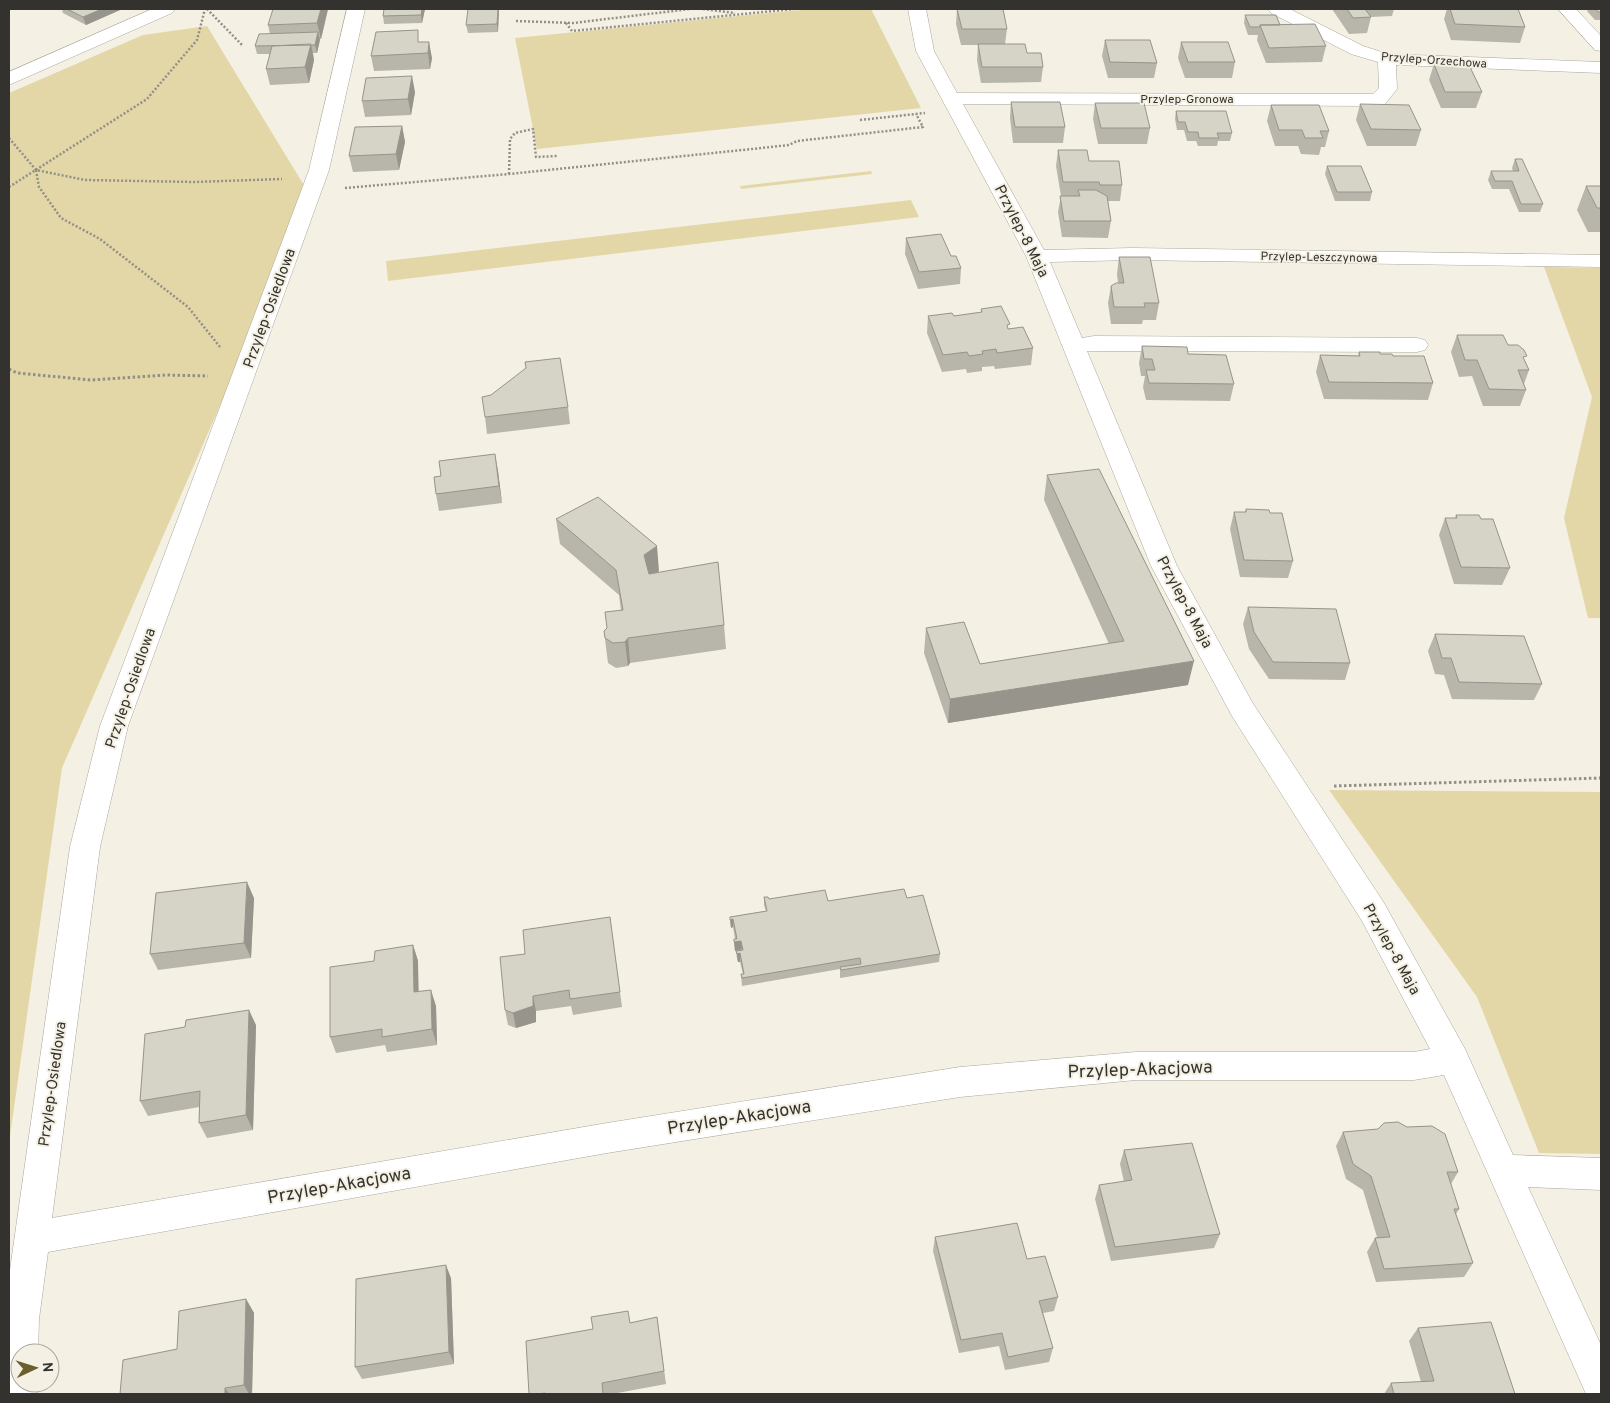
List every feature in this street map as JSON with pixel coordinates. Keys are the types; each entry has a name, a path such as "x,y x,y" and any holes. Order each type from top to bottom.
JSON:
{"street":[{"path":"9,80 166,9"},
{"name":"Przylep-Osiedlowa","path":"18,1394 20,1319 85,847 114,726 314,185 356,9"},
{"name":"Przylep-8 Maja","path":"917,9 925,51 941,106 1037,256 1164,566 1242,709 1373,912 1453,1060 1601,1386"},
{"name":"Przylep-Orzechowa","path":"1277,9 1357,50 1387,59 1601,68"},
{"path":"1567,9 1601,46"},
{"name":"Przylep-Gronowa","path":"941,106 966,98 1378,100 1388,89 1387,59"},
{"name":"Przylep-Leszczynowa","path":"1037,256 1132,254 1601,261"},
{"path":"1074,346 1094,343 1417,345"},
{"name":"Przylep-Akacjowa","path":"31,1238 598,1139 960,1082 1136,1066 1414,1066 1453,1060"},
{"path":"1503,1170 1601,1174"}],"path":[{"path":"9,187 147,99 197,40 206,9 243,46"},
{"path":"516,21 566,23 690,9"},
{"path":"703,9 742,14"},
{"path":"566,23 572,31 794,9"},
{"path":"860,120 916,114 941,106"},
{"path":"36,170 84,180 314,185 509,174 789,145 797,141 923,127 916,114"},
{"path":"509,174 510,139 515,133 533,129 536,157 557,156"},
{"path":"9,138 36,170 39,187 61,218 100,239 188,308 244,376"},
{"path":"9,369 17,373 91,380 167,375 244,376"},
{"path":"1293,787 1601,778"}],"shaded area":[{"path":"811,9 871,9 921,108 537,149 515,38"},
{"path":"207,26 305,187 232,378 62,768 9,1143 9,93 143,35"},
{"path":"871,171 872,174 741,189 740,186"},
{"path":"911,200 919,217 388,281 386,261"},
{"path":"1544,267 1601,268 1601,618 1588,618 1564,518 1592,397"},
{"path":"1329,790 1601,792 1601,1154 1539,1153 1477,997"}],"building":[{"path":"67,9 102,9 83,17"},
{"path":"273,9 321,9 317,23 268,25"},
{"path":"384,9 422,9 421,15 383,16"},
{"path":"468,9 498,9 497,24 466,25"},
{"path":"957,9 1003,9 1007,29 962,29"},
{"path":"1347,9 1365,9 1371,17 1353,18"},
{"path":"1450,9 1518,9 1525,27 1455,24"},
{"path":"1245,15 1276,15 1280,25 1250,27"},
{"path":"1315,24 1326,46 1269,48 1260,25"},
{"path":"418,30 418,42 429,42 428,53 371,56 376,32"},
{"path":"318,32 315,45 255,46 259,34"},
{"path":"1105,40 1150,40 1157,63 1110,62"},
{"path":"1181,42 1228,42 1235,62 1188,62"},
{"path":"311,44 305,67 266,69 272,46"},
{"path":"978,44 1025,44 1027,53 1041,53 1043,67 982,67"},
{"path":"1434,64 1469,65 1482,92 1445,92"},
{"path":"412,76 408,99 362,101 366,78"},
{"path":"1011,102 1060,102 1065,127 1015,127"},
{"path":"1095,103 1144,103 1150,128 1101,128"},
{"path":"1360,104 1409,105 1421,130 1371,129"},
{"path":"1271,105 1319,105 1329,131 1320,131 1323,138 1305,138 1302,130 1279,130"},
{"path":"1176,111 1226,111 1232,133 1217,133 1219,138 1199,138 1198,132 1188,132 1185,122 1178,122"},
{"path":"402,126 396,154 349,156 355,127"},
{"path":"1058,150 1087,150 1089,161 1119,161 1122,185 1100,185 1099,182 1063,182"},
{"path":"1515,159 1522,159 1543,204 1521,204 1512,181 1495,181 1491,171 1519,171"},
{"path":"1327,166 1361,166 1372,192 1337,192"},
{"path":"1586,186 1601,186 1601,208 1597,208"},
{"path":"1078,190 1096,190 1107,196 1111,221 1064,221 1060,196 1080,196"},
{"path":"941,234 951,256 956,256 961,268 919,272 906,238"},
{"path":"1119,257 1150,257 1159,303 1144,303 1145,307 1114,307 1111,286 1116,283 1124,283"},
{"path":"1001,306 1010,324 1007,325 1008,329 1023,327 1033,348 997,353 996,349 982,351 983,354 969,356 967,352 943,355 928,316 952,313 954,316 982,312 981,309"},
{"path":"1457,335 1503,335 1508,345 1518,345 1527,356 1523,357 1529,370 1518,370 1526,390 1489,389 1477,360 1465,360"},
{"path":"1142,346 1187,347 1188,354 1226,355 1234,384 1149,383 1146,370 1155,370 1152,359 1144,359"},
{"path":"1359,352 1380,352 1380,354 1392,354 1393,356 1424,356 1433,383 1329,382 1320,355 1360,356"},
{"path":"560,358 568,407 485,417 482,397 491,395 526,368 525,362"},
{"path":"495,454 499,486 436,494 434,477 441,476 439,461"},
{"path":"1099,469 1194,661 950,699 926,628 964,622 980,664 1124,641 1047,475"},
{"path":"598,497 657,546 644,555 649,574 718,562 724,625 628,638 625,642 613,643 605,638 604,631 607,628 605,612 623,610 616,570 556,519"},
{"path":"1246,509 1269,510 1270,513 1282,513 1293,561 1244,560 1234,512 1246,512"},
{"path":"1456,515 1479,515 1481,519 1493,519 1510,568 1461,567 1445,518 1457,518"},
{"path":"1248,607 1336,609 1350,663 1273,662 1254,632"},
{"path":"1435,634 1524,636 1542,684 1459,682 1451,658 1442,658"},
{"path":"247,882 244,943 150,954 156,893"},
{"path":"904,889 907,898 923,895 940,954 841,970 840,967 861,964 860,958 742,978 741,974 744,974 740,953 737,954 736,951 743,950 741,941 734,942 734,939 737,939 733,919 730,920 730,917 767,911 764,897 769,899 825,890 828,901"},
{"path":"610,917 620,992 570,999 569,990 533,996 533,1006 513,1013 505,1010 500,957 525,954 523,930"},
{"path":"413,945 414,992 431,990 432,1029 382,1037 382,1029 330,1037 330,967 374,961 375,951"},
{"path":"249,1010 246,1115 199,1123 200,1091 140,1101 145,1034 185,1027 186,1020"},
{"path":"1398,1122 1407,1127 1432,1126 1445,1134 1458,1172 1447,1172 1459,1209 1454,1209 1473,1263 1384,1269 1375,1238 1390,1237 1371,1176 1353,1164 1343,1132 1378,1129 1384,1123"},
{"path":"1192,1143 1220,1234 1115,1247 1099,1185 1132,1180 1124,1150"},
{"path":"1017,1223 1027,1259 1045,1256 1058,1297 1039,1301 1053,1348 1008,1357 1002,1333 961,1340 935,1237"},
{"path":"446,1265 449,1352 355,1367 356,1279"},
{"path":"246,1299 244,1385 225,1388 225,1394 120,1394 123,1360 177,1349 179,1311"},
{"path":"628,1311 630,1323 657,1317 664,1371 602,1383 603,1394 529,1394 526,1341 593,1329 591,1317"},
{"path":"1491,1322 1515,1394 1394,1394 1391,1383 1434,1381 1418,1328"}]}
